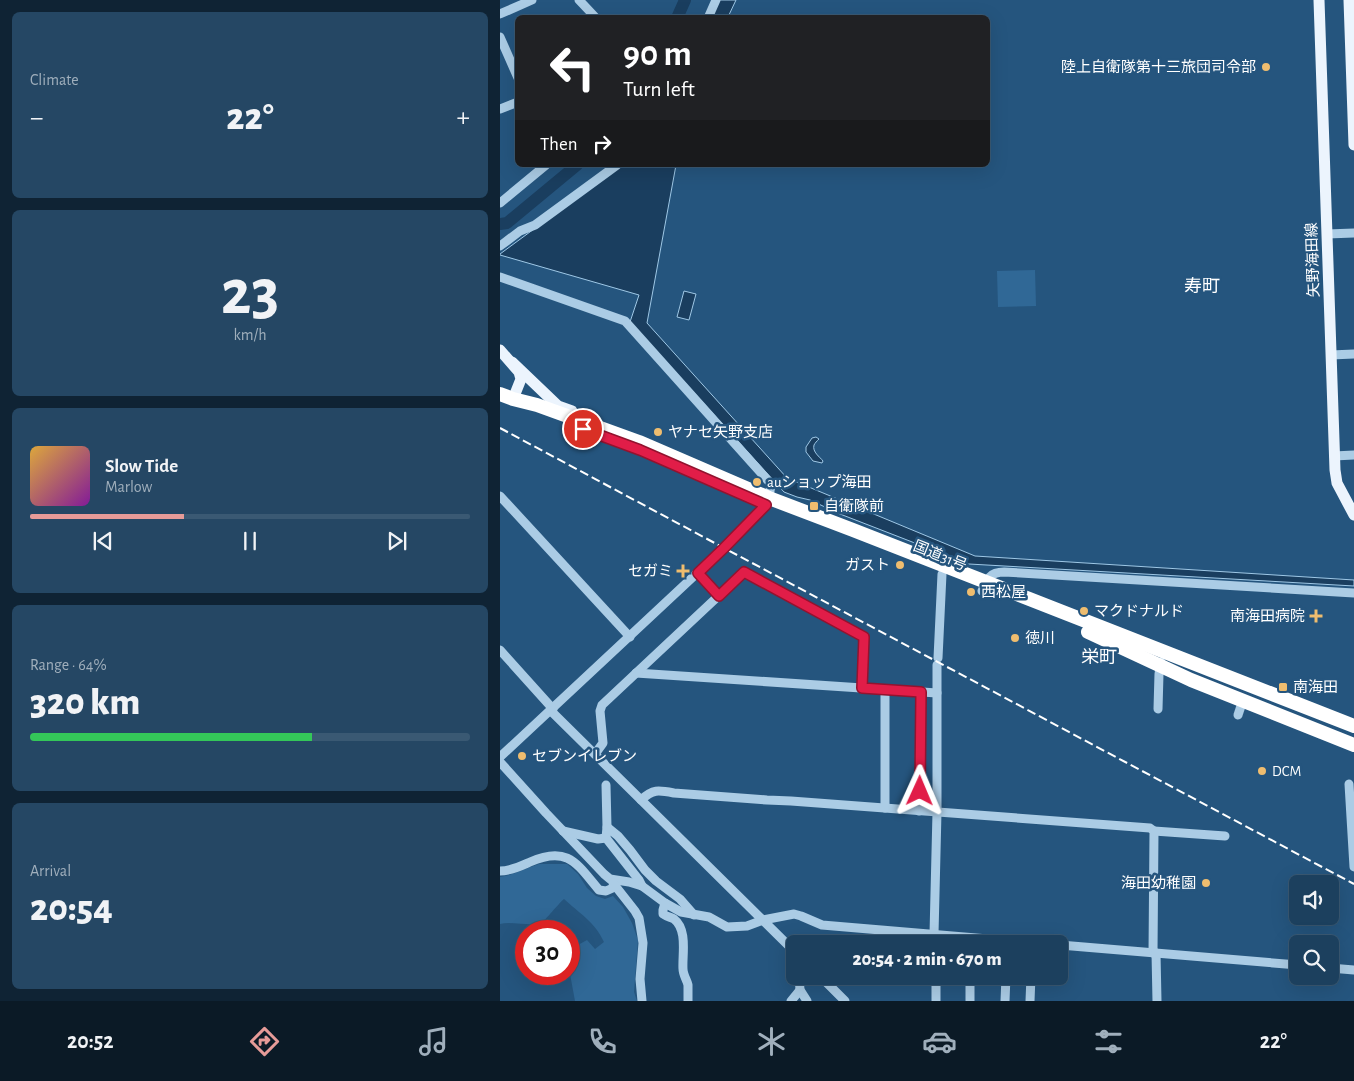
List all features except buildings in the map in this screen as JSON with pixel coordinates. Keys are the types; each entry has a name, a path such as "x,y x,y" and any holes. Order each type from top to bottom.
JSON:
{"highway":[{"name":"国道31号","path":"506,397 533,411 640,450 942,574 1008,591 1162,660 1192,680 1354,744"},
{"name":"国道31号","path":"506,397 537,405 639,442 767,501 853,530 1102,638 1354,726"},
{"path":"1162,660 1354,737"}],"main road":[{"name":"矢野海田線","path":"1319,0 1334,456 1337,483 1354,515"},
{"path":"1349,0 1354,146"},
{"path":"500,350 558,406 639,442"},
{"path":"506,397 521,379 519,372 512,362"}],"street":[{"path":"500,14 532,0"},
{"path":"579,0 593,15"},
{"path":"709,15 716,0"},
{"path":"500,37 515,71"},
{"path":"500,109 515,103"},
{"path":"500,202 544,167"},
{"path":"500,246 613,167"},
{"path":"1327,234 1354,233"},
{"path":"500,277 625,321 771,484 767,501 724,548 500,757"},
{"path":"1331,355 1354,354"},
{"path":"1334,456 1354,455"},
{"path":"500,496 630,637"},
{"path":"595,754 603,743 600,711 602,705 744,572 864,637 862,688"},
{"path":"1008,591 1006,585 1013,572"},
{"path":"984,586 994,573 1013,572 1354,593"},
{"path":"698,573 719,596"},
{"path":"936,935 937,693 942,574"},
{"path":"500,650 552,710 786,943"},
{"path":"1158,709 1159,674 1162,660"},
{"path":"636,672 937,693"},
{"path":"885,808 886,690"},
{"path":"919,811 921,692"},
{"path":"1238,715 1243,700"},
{"path":"500,762 562,831 610,878 635,911 639,918 643,943 640,979 642,1001"},
{"path":"1349,784 1354,867"},
{"path":"606,785 606,838 642,886"},
{"path":"641,800 654,791 662,791 1150,828 1154,830 1225,836"},
{"path":"607,828 618,836 644,870 680,899 694,915"},
{"path":"1154,830 1157,1001"},
{"path":"562,831 581,836 606,838"},
{"path":"500,871 516,868 540,857 562,856 574,861 599,890 606,891 615,887"},
{"path":"610,878 642,886 681,912 708,917 727,927 747,926 763,920 794,914 822,925 910,935"},
{"path":"665,903 662,910 663,914 673,918 676,922 683,941 683,972 688,984 688,1001"},
{"path":"1068,946 1289,964"},
{"path":"1339,969 1354,970"},
{"path":"800,985 800,990 807,1001"},
{"path":"829,985 845,1001"},
{"path":"936,985 936,1001"},
{"path":"970,985 970,1001"},
{"path":"1005,1001 1006,985"},
{"path":"1030,1001 1031,985"},
{"path":"791,1001 800,990"}],"shaded area":[{"path":"719,0 736,0 729,15 712,15"},
{"path":"618,167 676,167 647,323 787,478 975,556 1354,580 1354,586 969,564 840,514 810,500 784,492 630,322 639,295 500,254"},
{"path":"1035,270 1036,306 998,307 997,271"},
{"path":"684,291 696,294 689,320 677,317"},
{"path":"816,437 819,439 814,445 814,450 823,461 822,463 813,461 806,452 806,447 812,438"},
{"path":"539,864 567,864 596,896 605,899 613,896 623,907 632,923 638,940 634,992 637,1001 575,1001 572,985 580,985 580,944 587,940 595,949 604,942 591,923 564,899 545,920 515,920 515,923 500,924 500,877"}],"waterway":[{"path":"678,15 685,0"},
{"path":"500,224 507,223 575,167"}],"railway":[{"path":"500,428 1354,884"}],"place":[{"name":"陸上自衛隊第十三旅団司令部","path":"1266,67"},
{"name":"ヤナセ矢野支店","path":"658,432"},
{"name":"auショップ海田","path":"757,482"},
{"name":"自衛隊前","path":"814,506"},
{"name":"ガスト","path":"900,565"},
{"name":"セガミ","path":"683,571"},
{"name":"西松屋","path":"971,592"},
{"name":"マクドナルド","path":"1084,611"},
{"name":"南海田病院","path":"1316,616"},
{"name":"徳川","path":"1015,638"},
{"name":"南海田","path":"1283,687"},
{"name":"セブンイレブン","path":"522,756"},
{"name":"DCM","path":"1262,771"},
{"name":"海田幼稚園","path":"1206,883"}],"district":[{"name":"寿町","path":"1202,287"},
{"name":"栄町","path":"1099,658"}],"route":[{"path":"583,429 640,450 766,505 698,573 719,596 744,572 864,637 862,688 921,692 920,791"}]}
